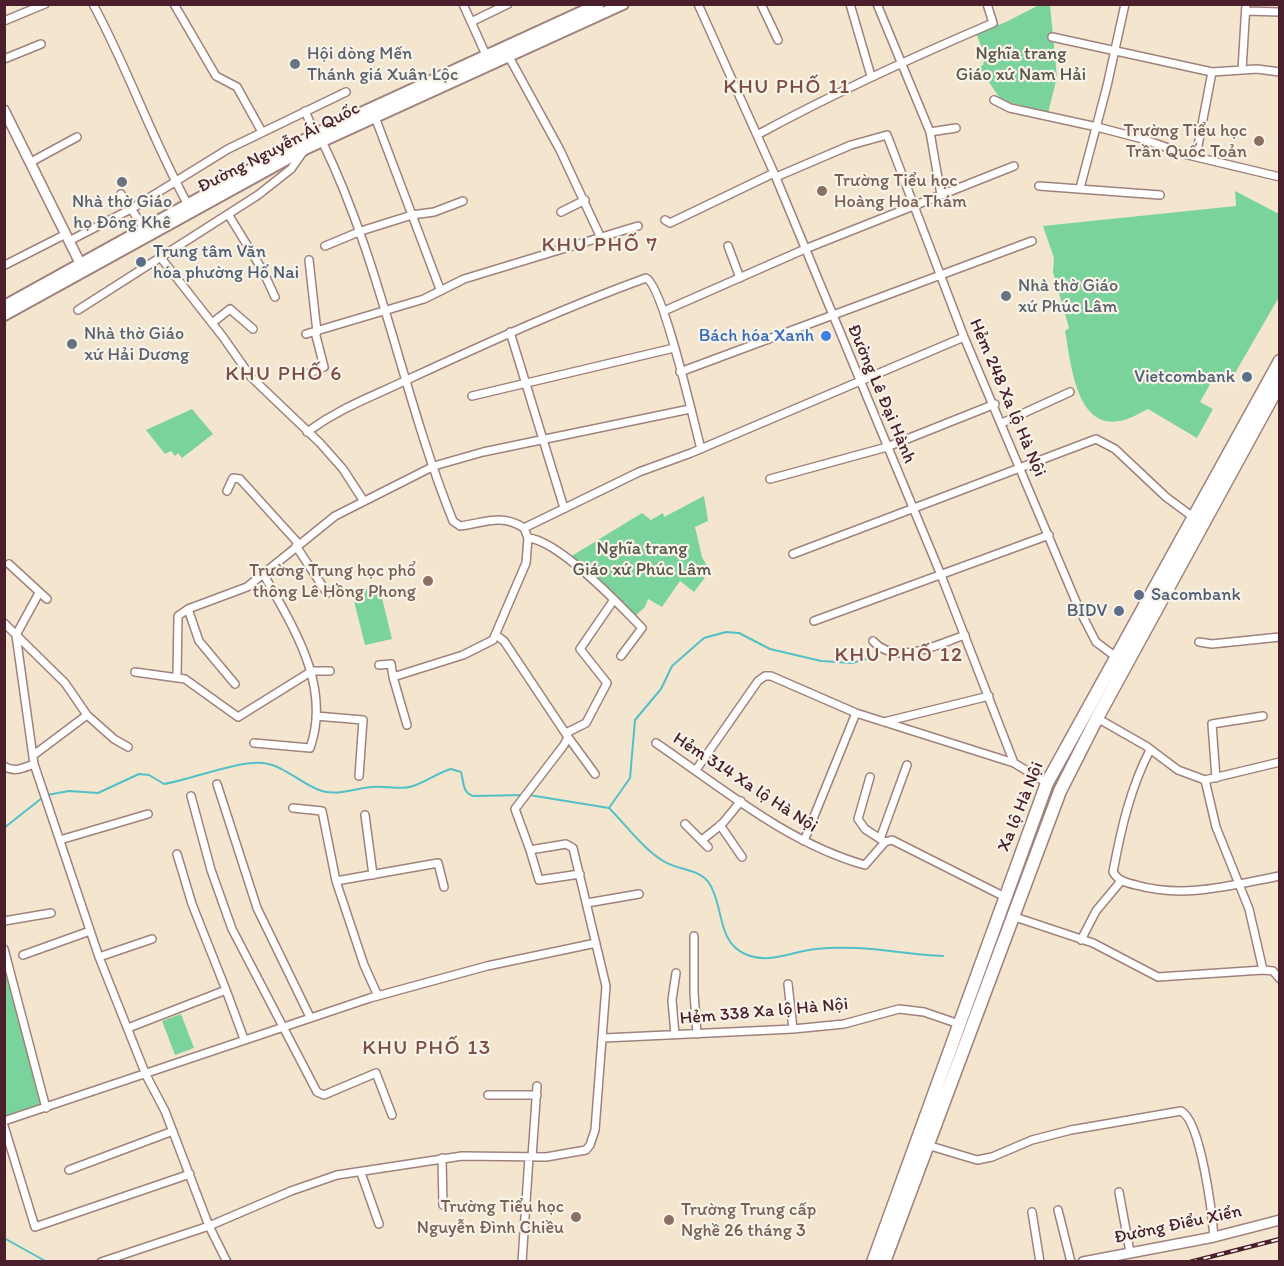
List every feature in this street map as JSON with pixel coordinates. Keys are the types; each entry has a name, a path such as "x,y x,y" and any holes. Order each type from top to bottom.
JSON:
{"highway":[{"name":"Xa lộ Hà Nội","path":"1211,497 1280,361"},
{"name":"Xa lộ Hà Nội","path":"873,1262 1047,783 1116,657 1280,383"},
{"name":"Xa lộ Hà Nội","path":"884,1262 1011,915 1060,791 1198,520"}],"main road":[{"name":"Đường Nguyễn Ái Quốc","path":"122,247 305,149 318,137 375,117 599,4"},
{"name":"Đường Nguyễn Ái Quốc","path":"122,247 144,228 187,203 318,137 488,60 508,57 623,4"},
{"path":"4,306 80,263 122,247"},
{"path":"4,315 122,247"}],"street":[{"path":"4,21 45,4"},
{"path":"93,4 131,80 158,148 187,203"},
{"path":"174,4 216,76 221,81 237,87 262,132"},
{"path":"464,4 488,60"},
{"path":"471,22 508,4"},
{"name":"Đường Lê Đại Hành","path":"698,4 775,175 941,575 1014,763"},
{"path":"761,4 778,40"},
{"path":"877,4 930,132 941,195"},
{"path":"757,135 871,76 902,65 993,23 987,4"},
{"path":"1080,188 1097,127 1125,4"},
{"path":"851,5 871,76"},
{"path":"1242,70 1246,8 1280,12"},
{"path":"1052,37 1212,72 1242,70 1280,72"},
{"path":"4,59 41,44"},
{"path":"508,57 585,200 601,238"},
{"path":"1196,156 1212,72"},
{"path":"5,265 131,209 228,149 346,93"},
{"path":"994,100 1010,108 1097,127 1196,156 1280,177"},
{"path":"4,110 80,263"},
{"path":"305,111 361,231 405,381 449,510 457,525 496,518 506,519 524,528 528,538 526,563 496,635 489,643 464,655 393,677"},
{"path":"375,117 440,289"},
{"path":"930,132 956,128"},
{"name":"Hẻm 248 Xa lộ Hà Nội","path":"775,175 884,134 889,139 964,337 1091,634 1102,647 1116,657"},
{"path":"31,162 77,136"},
{"path":"78,310 228,214 291,169 305,149"},
{"path":"664,311 805,249 1014,166"},
{"path":"665,220 670,223 775,175"},
{"path":"1039,186 1160,195"},
{"path":"121,194 144,228"},
{"path":"561,212 585,200"},
{"path":"325,246 361,231 412,215 434,212 463,201"},
{"path":"228,214 263,271 275,297"},
{"path":"306,334 385,312 424,299 464,279 638,226"},
{"path":"680,372 1032,241"},
{"path":"728,246 740,278"},
{"path":"161,258 212,323 250,377 343,469 363,500"},
{"path":"307,374 324,367 316,332 309,260"},
{"path":"307,432 360,399 405,381 510,332 646,278 653,283 664,311 701,449"},
{"path":"212,323 230,309 253,329"},
{"path":"510,332 564,508"},
{"path":"524,528 639,472 701,449 964,337"},
{"path":"472,396 674,348"},
{"path":"1002,423 1070,392"},
{"path":"770,478 887,447 994,404"},
{"path":"177,677 178,616 188,609 247,587 334,516 363,500 434,466 483,452 690,409"},
{"path":"793,554 1098,439 1115,449 1166,497 1198,520"},
{"path":"227,491 233,478 240,479 297,545 327,593"},
{"path":"814,621 1049,535"},
{"path":"528,538 545,542 642,628 621,656"},
{"path":"9,564 47,599"},
{"path":"254,743 310,748 316,716 312,671 293,627 264,575"},
{"path":"39,593 16,634 34,764 40,789 60,840 99,957 146,1075 173,1131 209,1226 227,1262"},
{"path":"580,874 539,880 516,813 518,803 564,746 567,735 586,723 607,683 580,649 613,600"},
{"path":"188,609 199,641 235,684"},
{"path":"4,623 65,683 87,715 114,739 128,747"},
{"path":"496,635 513,653 595,774"},
{"path":"873,641 880,649 904,653 965,635"},
{"path":"1199,642 1212,644 1280,637"},
{"path":"379,665 391,664 407,725"},
{"path":"135,672 189,680 232,715 238,717 312,671 330,671"},
{"path":"696,770 751,690 765,676 771,676 856,713 1014,763 1047,783"},
{"path":"884,722 989,696"},
{"path":"804,841 856,713"},
{"path":"34,754 87,715"},
{"path":"316,716 363,720 359,776"},
{"path":"1216,778 1212,724 1263,716"},
{"path":"1097,718 1178,770 1206,780 1280,762"},
{"name":"Hẻm 314 Xa lộ Hà Nội","path":"656,743 804,841 865,865 883,841"},
{"path":"1150,750 1138,774 1122,824 1113,872 1121,881 1156,891 1175,892 1280,876"},
{"path":"4,766 10,770 19,770 34,764"},
{"path":"883,841 907,765"},
{"path":"870,777 858,819 865,829 883,841 892,840 1005,897"},
{"path":"1206,780 1216,827 1240,883 1263,969"},
{"path":"217,784 257,908 310,1017"},
{"path":"191,796 211,870 232,929 319,1094 324,1095 376,1073 392,1115"},
{"path":"702,840 720,825 741,801"},
{"path":"293,808 322,811 336,881 364,965 378,996"},
{"path":"60,840 148,814"},
{"path":"365,815 373,875"},
{"path":"685,824 708,847"},
{"path":"720,825 741,857"},
{"path":"101,1262 209,1226 317,1181 337,1175 361,1173 442,1158 530,1157 586,1150 595,1130 604,1038 606,986 580,874 570,844 530,850"},
{"path":"177,854 189,894 244,1039"},
{"path":"336,881 438,862 444,887"},
{"path":"1081,940 1091,919 1121,881"},
{"path":"587,903 639,894"},
{"path":"4,921 51,913"},
{"path":"1011,915 1081,940 1143,967 1158,977 1263,969 1273,971 1280,979"},
{"path":"23,955 90,931"},
{"path":"694,936 697,1034"},
{"path":"99,957 152,939"},
{"path":"4,1121 146,1075 282,1026 378,996 487,966 596,944"},
{"path":"4,949 46,1108"},
{"path":"675,1035 672,1000 676,973"},
{"path":"788,984 793,1029"},
{"path":"128,1028 226,990"},
{"name":"Hẻm 338 Xa lộ Hà Nội","path":"604,1038 793,1029 844,1023 899,1009 924,1012 959,1024"},
{"path":"522,1262 537,1086"},
{"path":"488,1095 537,1095"},
{"path":"927,1145 977,1160 992,1157 1032,1140 1071,1130 1181,1110 1188,1115 1200,1153 1210,1195 1214,1237"},
{"path":"4,1126 35,1227 190,1174"},
{"path":"69,1170 173,1131"},
{"path":"442,1158 444,1205"},
{"path":"361,1173 380,1224"},
{"path":"1119,1192 1130,1252"},
{"path":"1058,1210 1071,1262"},
{"path":"1032,1212 1040,1262"},
{"name":"Đường Điểu Xiển","path":"1083,1262 1214,1237 1280,1220"}],"green space":[{"name":"Nghĩa trang Giáo xứ Nam Hải","path":"1039,5 1050,5 1057,77 1048,113 1001,100 979,67 983,65 985,56 976,33 1006,22"},
{"path":"1235,191 1279,214 1279,297 1231,380 1217,372 1200,402 1213,409 1197,438 1148,409 1127,419 1110,422 1097,417 1087,407 1074,377 1065,331 1069,328 1053,272 1054,258 1043,226 1236,206"},
{"path":"192,409 213,434 182,458 178,453 175,456 171,451 165,454 146,430"},
{"name":"Nghĩa trang Giáo xứ Phúc Lâm","path":"704,496 708,521 695,527 702,557 710,571 694,592 680,581 662,607 648,599 645,607 634,617 570,557 642,513 651,520 663,513 664,517"},
{"path":"379,586 392,639 365,645 352,593"},
{"path":"4,955 43,1107 4,1119"},
{"path":"181,1014 194,1048 175,1055 162,1021"}],"waterway":[{"path":"529,795 609,808 630,778 635,720 661,689 672,666 704,638 726,632 739,633 770,649 821,661 852,663 874,657"},
{"path":"47,795 69,791 98,793 139,774 149,775 164,784 227,767 252,763 278,767 315,788 329,792 377,787 408,787 451,769 461,772 465,789 473,796 524,795"},
{"path":"4,828 42,798"},
{"path":"609,808 657,857 670,865 695,872 705,878 714,892 729,940 745,954 772,958 816,949 864,948 943,956"},
{"path":"4,1238 47,1262"}],"railway":[{"path":"1190,1262 1280,1239"}],"place":[{"name":"Hội dòng Mến Thánh giá Xuân Lộc","path":"295,64"},
{"name":"Trường Tiểu học Trần Quốc Toản","path":"1259,141"},
{"name":"Nhà thờ Giáo họ Đông Khê","path":"122,182"},
{"name":"Trường Tiểu học Hoàng Hoa Thám","path":"822,191"},
{"name":"Trung tâm Văn hóa phường Hố Nai","path":"141,262"},
{"name":"Nhà thờ Giáo xứ Phúc Lâm","path":"1006,296"},
{"name":"Bách hóa Xanh","path":"826,336"},
{"name":"Nhà thờ Giáo xứ Hải Dương","path":"72,344"},
{"name":"Vietcombank","path":"1247,377"},
{"name":"Trường Trung học phổ thông Lê Hồng Phong","path":"428,581"},
{"name":"Sacombank","path":"1139,595"},
{"name":"BIDV","path":"1119,611"},
{"name":"Trường Tiểu học Nguyễn Đình Chiều","path":"576,1217"},
{"name":"Trường Trung cấp Nghề 26 tháng 3","path":"669,1220"}],"district":[{"name":"KHU PHỐ 11","path":"787,88"},
{"name":"KHU PHỐ 7","path":"600,246"},
{"name":"KHU PHỐ 6","path":"284,375"},
{"name":"KHU PHỐ 12","path":"899,656"},
{"name":"KHU PHỐ 13","path":"427,1049"}]}
